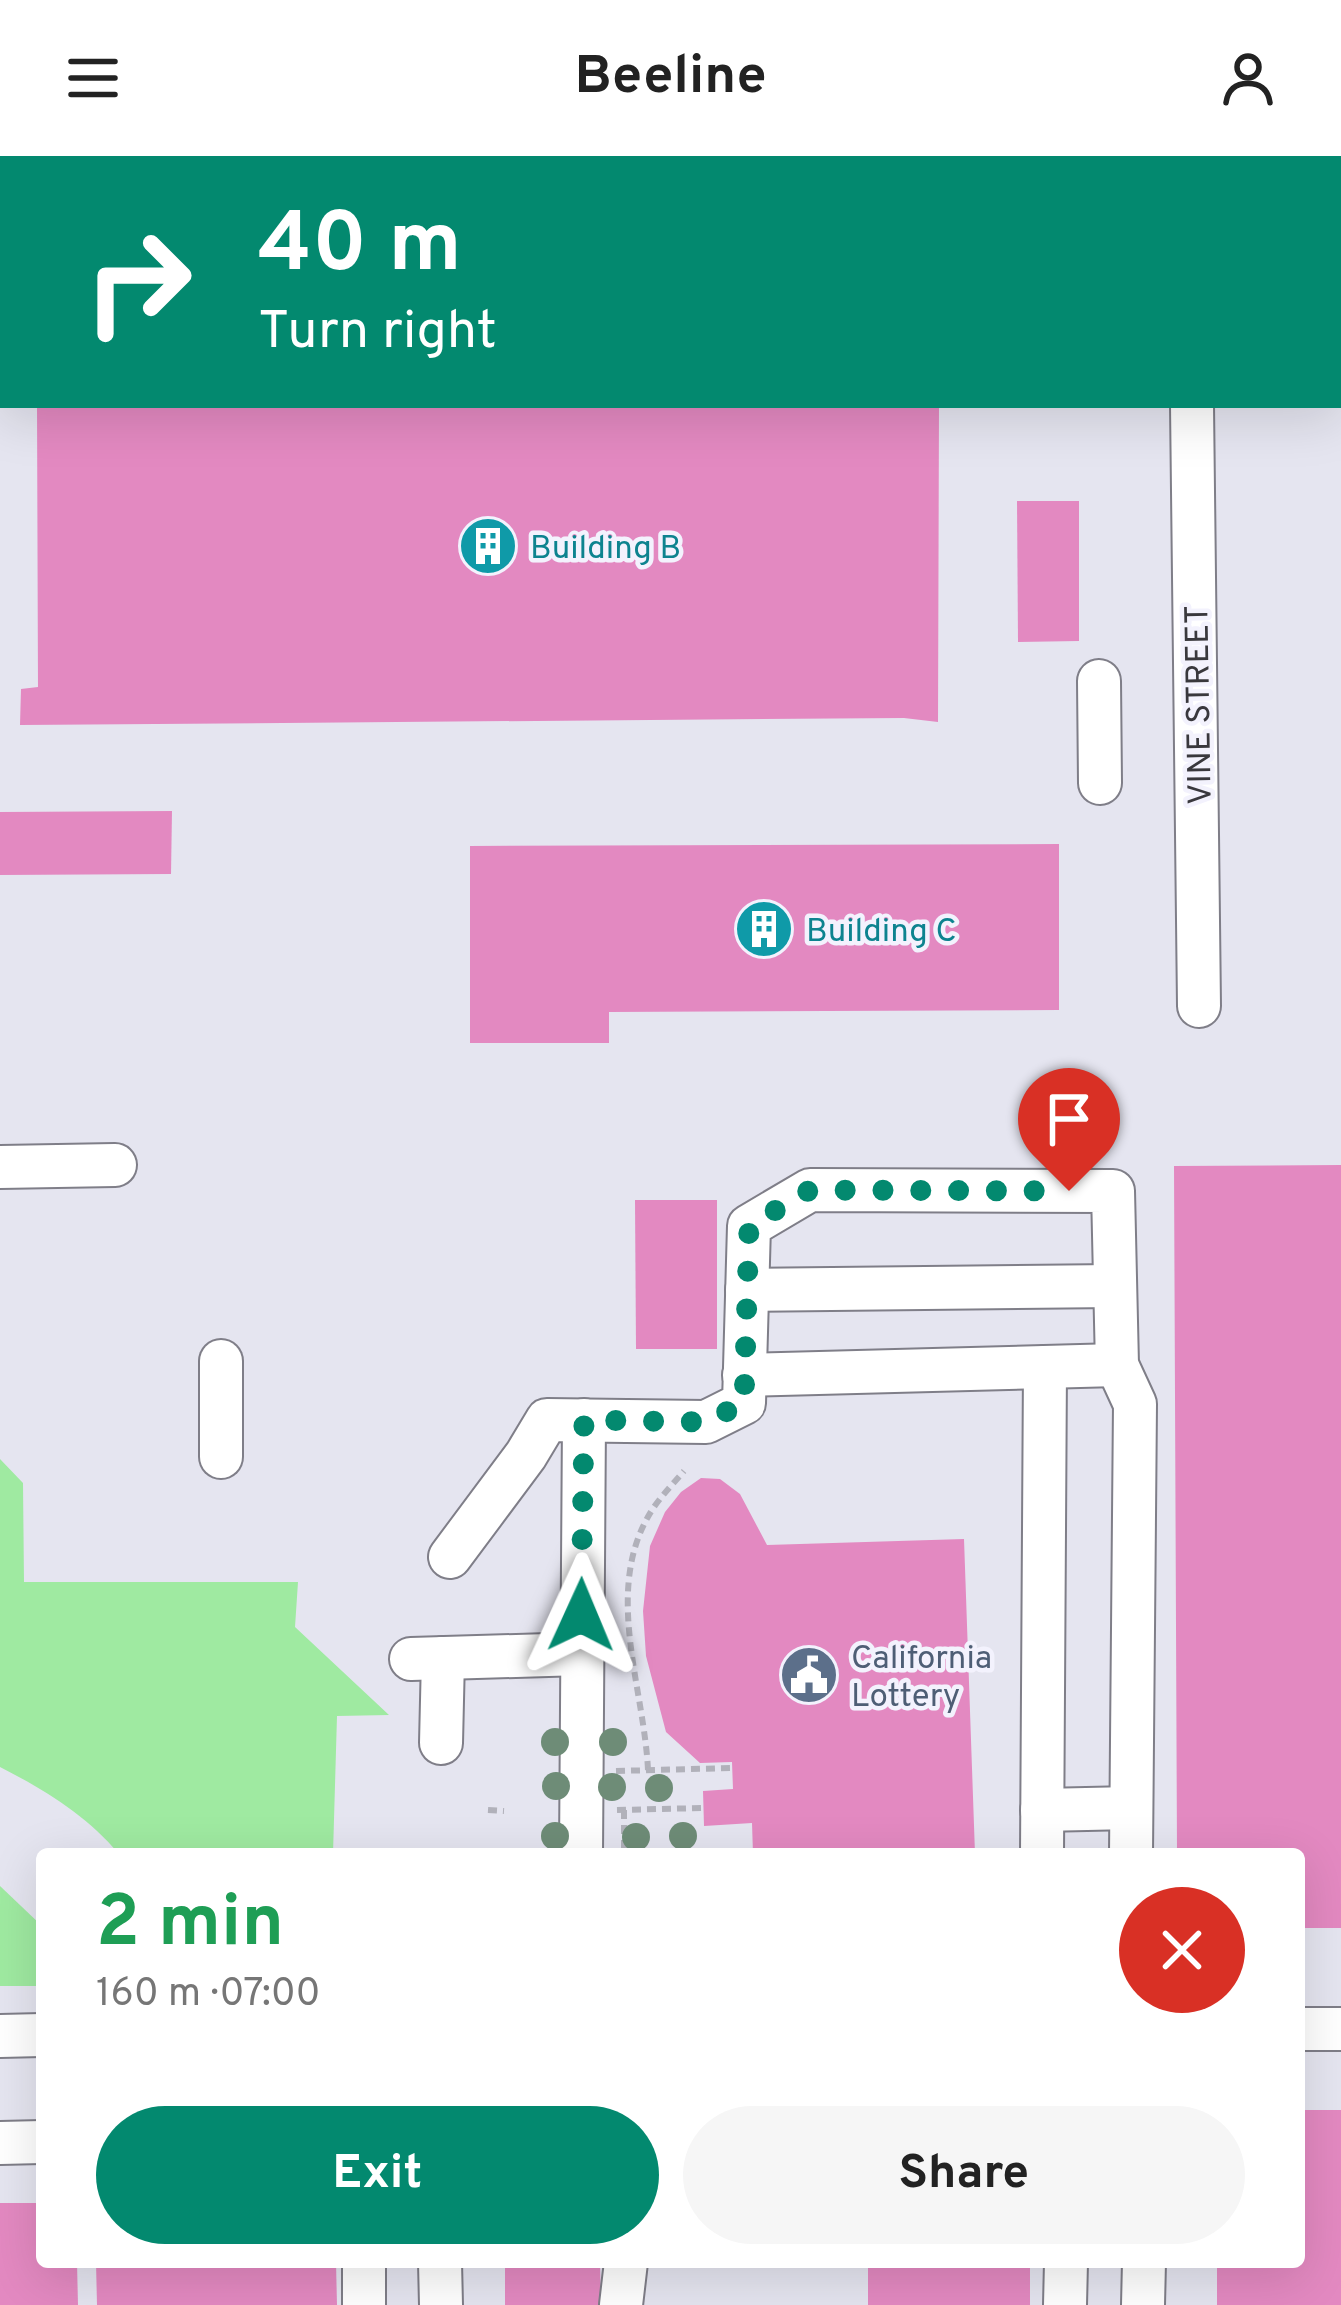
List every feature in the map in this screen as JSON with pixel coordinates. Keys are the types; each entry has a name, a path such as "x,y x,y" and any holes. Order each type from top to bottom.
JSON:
{"street":[{"name":"VINE STREET","path":"1192,408 1198,1006"},
{"path":"1100,681 1100,784"},
{"path":"0,1167 116,1165"},
{"path":"450,1557 547,1420 706,1422 744,1403 749,1226 810,1190 1113,1192 1117,1365 1135,1404 1131,1848"},
{"path":"747,1290 1115,1286"},
{"path":"221,1361 221,1457"},
{"path":"744,1376 1117,1365"},
{"path":"1042,1848 1045,1367"},
{"path":"581,1848 584,1420"},
{"path":"441,1743 427,1658 580,1654"},
{"path":"1042,1810 1131,1808"},
{"path":"1305,2029 1341,2029"},
{"path":"0,2036 36,2036"},
{"path":"0,2143 36,2142"},
{"path":"364,2268 364,2305"},
{"path":"440,2268 441,2305"},
{"path":"621,2305 625,2268"},
{"path":"1065,2305 1066,2268"},
{"path":"1143,2305 1144,2268"}],"path":[{"path":"648,1770 646,1731 630,1652 628,1602 635,1549 653,1508 684,1472"},
{"path":"609,1771 732,1768"},
{"path":"614,1810 703,1808"},
{"path":"624,1809 624,1848"},
{"path":"488,1810 504,1810"}],"green space":[{"path":"0,1459 23,1483 24,1582 298,1582 295,1627 389,1715 337,1716 333,1848 113,1848 64,1804 0,1767"},
{"path":"0,1886 36,1920 36,1986 0,1986"}],"building":[{"name":"Building B","path":"37,408 939,408 938,722 904,718 20,725 21,689 38,687"},
{"path":"1017,501 1079,501 1079,641 1018,642"},
{"path":"172,811 171,874 0,875 0,812"},
{"name":"Building C","path":"1059,844 1059,1010 609,1012 609,1043 470,1043 470,846"},
{"path":"1341,1165 1341,1928 1305,1928 1305,1848 1177,1848 1174,1166"},
{"path":"635,1200 717,1200 717,1349 636,1349"},
{"name":"California Lottery","path":"701,1478 720,1479 740,1494 767,1545 964,1539 975,1848 753,1848 752,1823 704,1826 703,1791 733,1789 732,1762 700,1763 666,1732 646,1656 643,1611 650,1546 665,1512"},
{"path":"1305,2110 1341,2110 1341,2305 1217,2305 1217,2268 1305,2268"},
{"path":"0,2203 36,2203 36,2268 77,2268 78,2305 0,2305"},
{"path":"96,2268 336,2268 337,2305 97,2305"},
{"path":"505,2268 600,2268 601,2305 505,2305"},
{"path":"868,2268 1030,2268 1030,2305 868,2305"}],"place":[{"name":"Building B","path":"488,546"},
{"name":"Building C","path":"764,929"},
{"name":"California Lottery","path":"809,1675"}],"route":[{"path":"581,1615 584,1420 706,1422 744,1403 749,1226 810,1190 1069,1191"}]}
